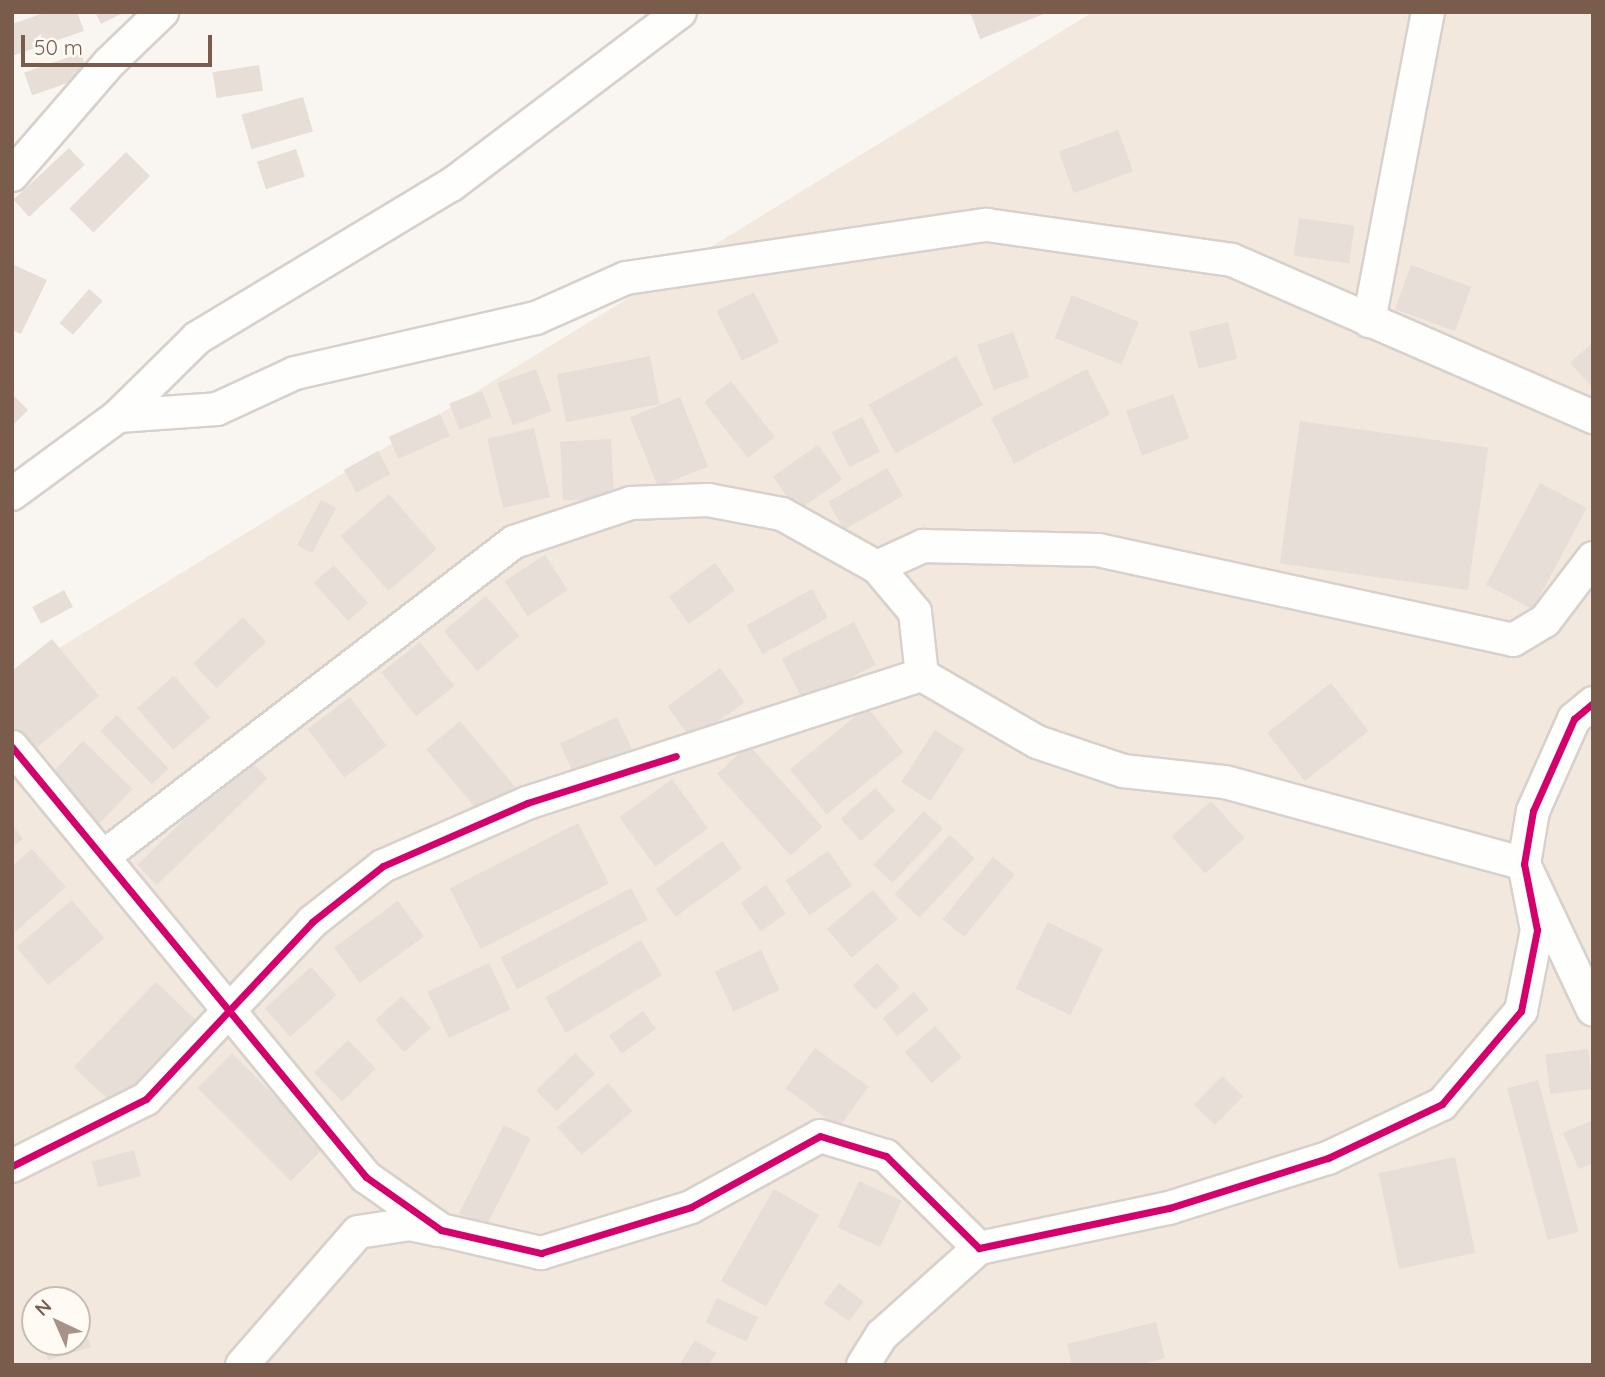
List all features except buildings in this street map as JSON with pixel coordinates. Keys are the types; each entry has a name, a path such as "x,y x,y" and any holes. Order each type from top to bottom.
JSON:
{"street":[{"path":"12,174 109,62 162,12"},
{"path":"12,494 118,416 197,338 451,185 680,12"},
{"path":"1369,321 1428,12"},
{"path":"118,416 217,409 295,373 536,318 626,278 987,225 1232,260 1593,416"},
{"path":"103,857 514,542 631,503 708,500 782,514 877,567 915,612 922,675"},
{"path":"877,567 923,546 1097,550 1513,639 1545,621 1593,558"},
{"path":"12,1166 146,1099 312,922 383,866 527,803 922,675 1037,741 1122,771 1224,782 1524,864 1593,1010"},
{"path":"863,1365 882,1335 979,1248 1169,1208 1328,1158 1441,1104 1521,1011 1537,930 1524,864 1532,811 1574,719 1593,703"},
{"path":"12,747 366,1177 441,1230 541,1253"},
{"path":"242,1365 358,1232 410,1224 541,1253 691,1207 820,1136 886,1156 979,1248"}],"shaded area":[{"path":"1093,12 1593,12 1593,1365 12,1365 12,677"}],"cycle path":[{"path":"12,747 366,1177 441,1230 541,1253 691,1207 820,1136 886,1156 979,1248 1169,1208 1328,1158 1442,1104 1521,1011 1537,930 1524,864 1533,811 1574,719 1593,703"},
{"path":"12,1166 146,1099 312,922 383,866 527,803 676,756"}]}
